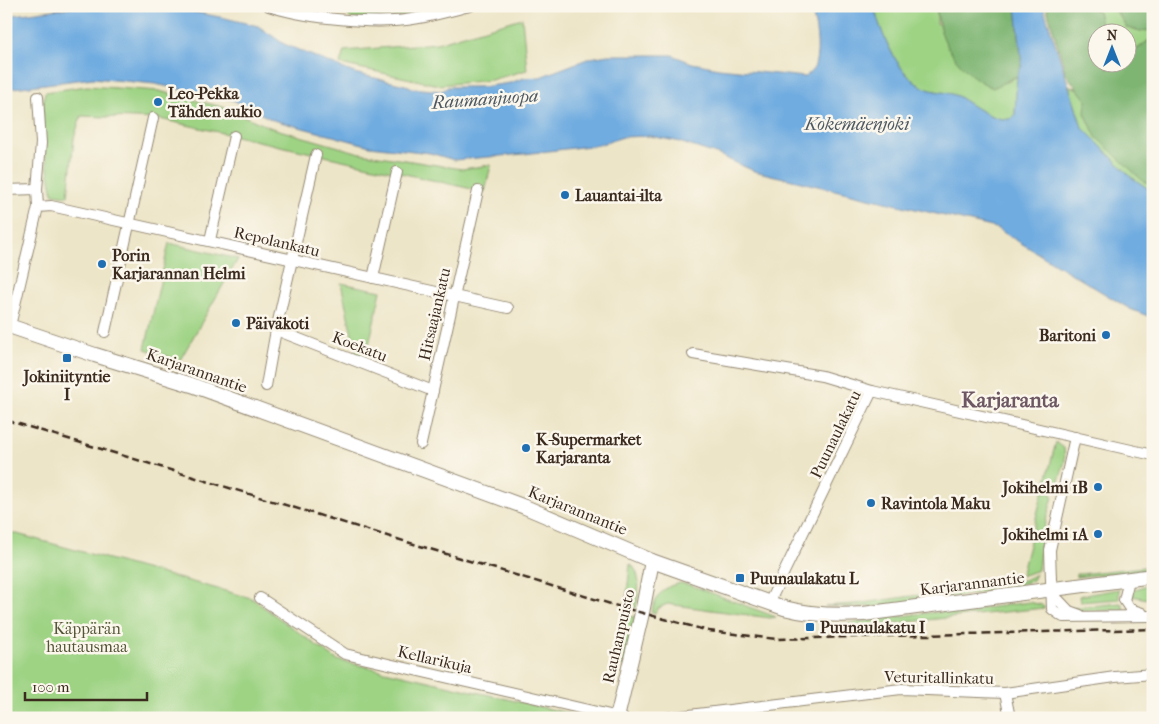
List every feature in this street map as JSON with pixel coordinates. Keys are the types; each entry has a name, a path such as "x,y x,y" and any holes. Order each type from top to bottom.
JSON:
{"main road":[{"name":"Karjarannantie","path":"8,325 95,355 192,385 534,511 652,561 769,603 805,613 832,616 1051,591 1153,576"},
{"name":"Rauhanpuisto","path":"619,717 652,561"}],"street":[{"path":"269,6 313,15 373,21 396,21 470,6"},
{"path":"8,325 38,207 37,189 41,143 38,97"},
{"path":"105,332 153,118"},
{"path":"210,240 234,136"},
{"path":"266,386 276,330 316,155"},
{"path":"373,278 397,172"},
{"path":"6,190 37,189"},
{"name":"Hitsaajankatu","path":"421,444 478,192"},
{"name":"Repolankatu","path":"38,207 51,206 210,240 508,308"},
{"name":"Koekatu","path":"276,330 433,390"},
{"path":"694,354 822,376 872,391"},
{"name":"Puunaulakatu","path":"769,603 872,391 1153,455"},
{"path":"1076,437 1051,541 1049,561 1052,609 1062,617 1151,616"},
{"path":"1129,580 1124,600 1130,609 1151,616"},
{"name":"Kellarikuja","path":"260,598 345,654 619,717"},
{"name":"Veturitallinkatu","path":"665,718 900,689 1005,693 1115,677 1153,674"},
{"path":"1005,693 1010,718"}],"green space":[{"path":"343,6 470,6 434,14 351,19"},
{"path":"874,6 937,6 937,24 1006,83 1017,76 1015,114 1011,119 998,118 955,95 929,90 916,83 899,65 892,53"},
{"path":"937,6 1016,6 1022,65 1017,76 993,88 971,74 961,65 946,44 941,32"},
{"path":"1046,6 1081,6 1098,11 1101,22 1086,22 1086,72 1136,72 1136,50 1153,37 1153,186 1143,181 1096,137 1085,113 1086,100 1066,74"},
{"path":"1081,6 1105,6 1117,12 1119,17 1127,22 1100,22 1098,11"},
{"path":"1105,6 1148,6 1153,10 1153,30 1136,30 1136,22 1123,22 1117,12"},
{"path":"522,18 527,70 491,80 439,85 340,64 344,51 437,43"},
{"path":"1136,28 1141,31 1153,30 1153,37 1136,50"},
{"path":"87,86 159,91 222,107 272,128 360,153 462,169 491,165 485,192 160,119 81,116 74,138 68,196 53,194 43,130 45,92"},
{"path":"1069,86 1153,115 1153,192 1131,177 1082,127"},
{"path":"169,243 238,259 180,360 145,349"},
{"path":"341,283 381,291 366,358 356,354"},
{"path":"1056,442 1064,448 1065,461 1058,484 1046,481"},
{"path":"1043,491 1050,493 1053,497 1043,530 1038,570 1021,576"},
{"name":"Käppärän hautausmaa","path":"6,531 251,598 337,660 589,718 6,718"},
{"path":"630,564 637,573 638,578 636,608 626,605"},
{"path":"1153,566 1153,570 1076,577 1076,574"},
{"path":"1036,574 1033,580 1026,583 926,601 874,606 825,606 856,604 1024,580"},
{"path":"1153,582 1153,600 1132,596 1134,590"},
{"path":"681,583 776,617 770,618 667,604 657,609 655,613 651,612 665,589"},
{"path":"1119,589 1119,599 1080,602 1079,596"},
{"path":"1029,602 1042,605 1045,608 847,628 821,627 925,613 971,610"},
{"path":"1121,603 1124,610 1083,611 1073,608"},
{"path":"625,615 635,617 623,666 619,666"}],"water":[{"name":"Kokemäenjoki","path":"83,6 163,6 225,18 258,26 284,44 354,73 412,88 442,91 448,87 482,87 510,83 524,78 540,77 590,58 608,55 672,55 692,63 719,68 805,77 814,67 817,51 816,28 810,6 874,6 892,53 907,75 916,83 929,90 955,95 998,118 1011,119 1015,114 1017,76 1022,65 1016,6 1043,6 1082,127 1131,177 1153,192 1153,318 1130,309 996,228 754,171 719,155 676,141 650,136 623,137 598,145 454,160 430,153 370,146 273,120 233,100 155,84 93,78 6,89 6,16"}],"railway":[{"path":"6,420 624,608 709,631 776,639 1153,629"}],"place":[{"name":"Leo-Pekka Tähden aukio","path":"158,102"},
{"name":"Lauantai-ilta","path":"565,195"},
{"name":"Porin Karjarannan Helmi","path":"102,264"},
{"name":"Päiväkoti","path":"236,323"},
{"name":"Baritoni","path":"1106,335"},
{"name":"Jokiniityntie I","path":"67,358"},
{"name":"K-Supermarket Karjaranta","path":"526,448"},
{"name":"Jokihelmi 1B","path":"1098,487"},
{"name":"Ravintola Maku","path":"871,503"},
{"name":"Jokihelmi 1A","path":"1098,534"},
{"name":"Puunaulakatu L","path":"740,578"},
{"name":"Puunaulakatu I","path":"810,627"}],"district":[{"name":"Karjaranta","path":"1010,400"}],"water label":[{"name":"Raumanjuopa","path":"485,99"}]}
